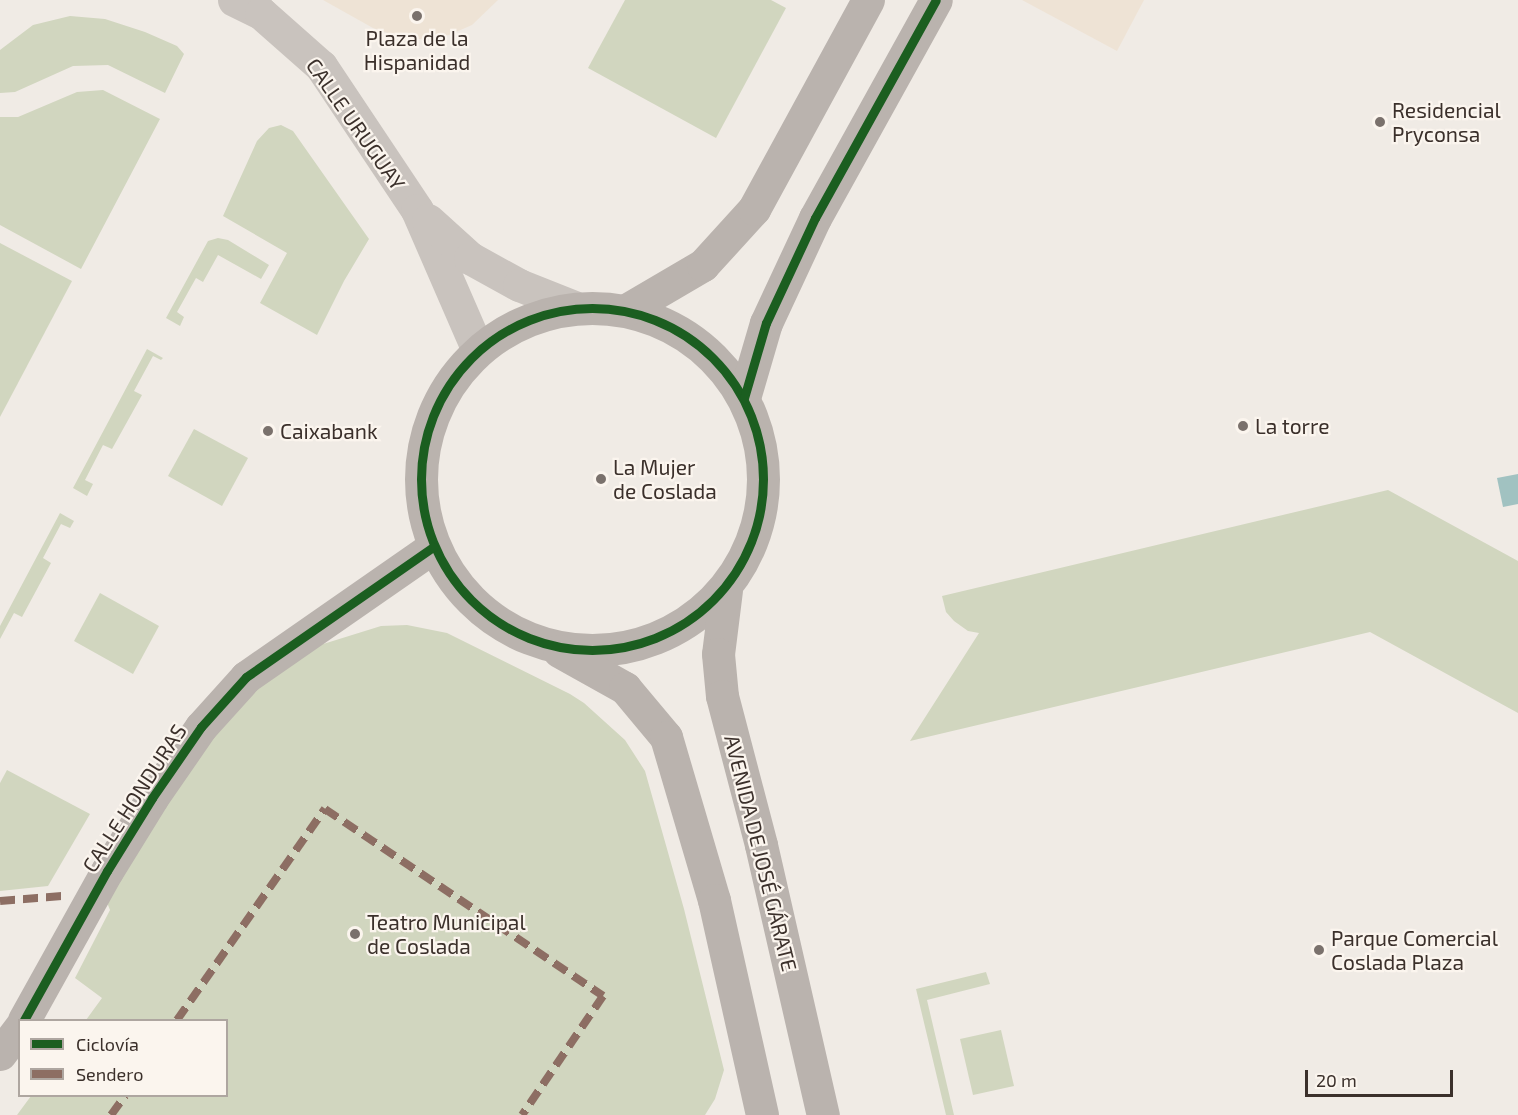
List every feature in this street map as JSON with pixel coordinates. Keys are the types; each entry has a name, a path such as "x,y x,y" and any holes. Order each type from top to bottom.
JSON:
{"street":[{"name":"CALLE URUGUAY","path":"234,0 261,13 321,66 417,210 478,350"},
{"path":"628,309 703,265 754,209 868,0"},
{"path":"744,398 766,323 815,218 936,0"},
{"name":"CALLE URUGUAY","path":"417,210 470,258 519,285 574,307"},
{"path":"555,649 613,651 669,634 726,590 747,555 762,503 762,449 744,398 715,357 674,327 628,309 574,307 523,321 478,350 443,391 423,441 420,495 433,547 462,593 504,629 555,649 625,688 666,737 714,900 762,1115"},
{"name":"CALLE HONDURAS","path":"25,1019 107,871 152,798 201,727 246,677 433,547"},
{"name":"AVENIDA DE JOSÉ GÁRATE","path":"726,590 717,654 722,696 761,845 824,1115"},
{"path":"0,1054 18,1030"}],"green space":[{"path":"625,0 771,0 786,8 716,138 588,68"},
{"path":"70,16 105,19 145,32 177,46 184,54 165,93 108,65 73,66 15,92 0,93 0,50 33,25"},
{"path":"103,90 160,119 81,269 0,225 0,117 18,117 77,92"},
{"path":"281,125 293,131 369,239 344,281 317,335 260,303 287,253 223,216 257,141 269,128"},
{"path":"218,238 228,240 269,265 261,279 218,255 203,282 196,278 177,312 184,317 180,326 166,318 208,241"},
{"path":"0,243 72,281 0,417"},
{"path":"147,349 163,358 161,360 153,356 134,391 142,395 112,449 103,445 85,480 93,484 87,496 73,488"},
{"path":"194,429 248,458 222,506 168,476"},
{"path":"1388,490 1518,561 1518,713 1370,632 910,741 979,633 968,631 954,621 946,612 942,596"},
{"path":"60,513 74,521 70,528 61,524 43,558 51,563 22,617 14,613 0,639 0,626"},
{"path":"100,593 159,626 133,674 74,641"},
{"path":"407,625 447,633 570,694 584,703 625,740 645,771 684,909 724,1070 715,1099 705,1115 17,1115 30,1097 228,1097 228,1019 87,1019 102,998 75,978 110,910 106,900 163,808 218,729 263,683 320,645 381,626"},
{"path":"7,770 90,814 48,886 0,891 0,783"},
{"path":"986,972 990,984 927,1000 954,1115 946,1115 916,989"},
{"path":"1001,1030 1014,1086 973,1095 960,1039"}],"shaded area":[{"name":"Plaza de la Hispanidad","path":"323,0 498,0 472,25 449,35 429,39 405,39 373,28"},
{"path":"1022,0 1144,0 1117,51"}],"water":[{"path":"1518,474 1518,504 1503,507 1497,478"}],"marked path":[{"path":"178,1019 325,809 603,996 522,1115"},
{"path":"0,901 62,896"},
{"path":"111,1115 124,1097"}],"cycle path":[{"path":"744,398 766,323 815,218 936,0"},
{"path":"575,308 609,308 642,315 673,328 701,346 725,370 743,398 756,429 763,462 763,479 760,512 750,545 725,588 701,612 673,630 642,643 609,650 575,650 542,643 511,630 483,612 459,588 441,560 428,529 421,496 421,462 428,429 441,398 459,370 483,346 511,328 542,315 575,308"},
{"path":"25,1019 107,871 152,798 201,727 246,677 433,547"}],"place":[{"name":"Plaza de la Hispanidad","path":"417,16"},
{"name":"Residencial Pryconsa","path":"1380,122"},
{"name":"La torre","path":"1243,426"},
{"name":"Caixabank","path":"268,431"},
{"name":"La Mujer de Coslada","path":"601,479"},
{"name":"Teatro Municipal de Coslada","path":"355,934"},
{"name":"Parque Comercial Coslada Plaza","path":"1319,950"}]}
